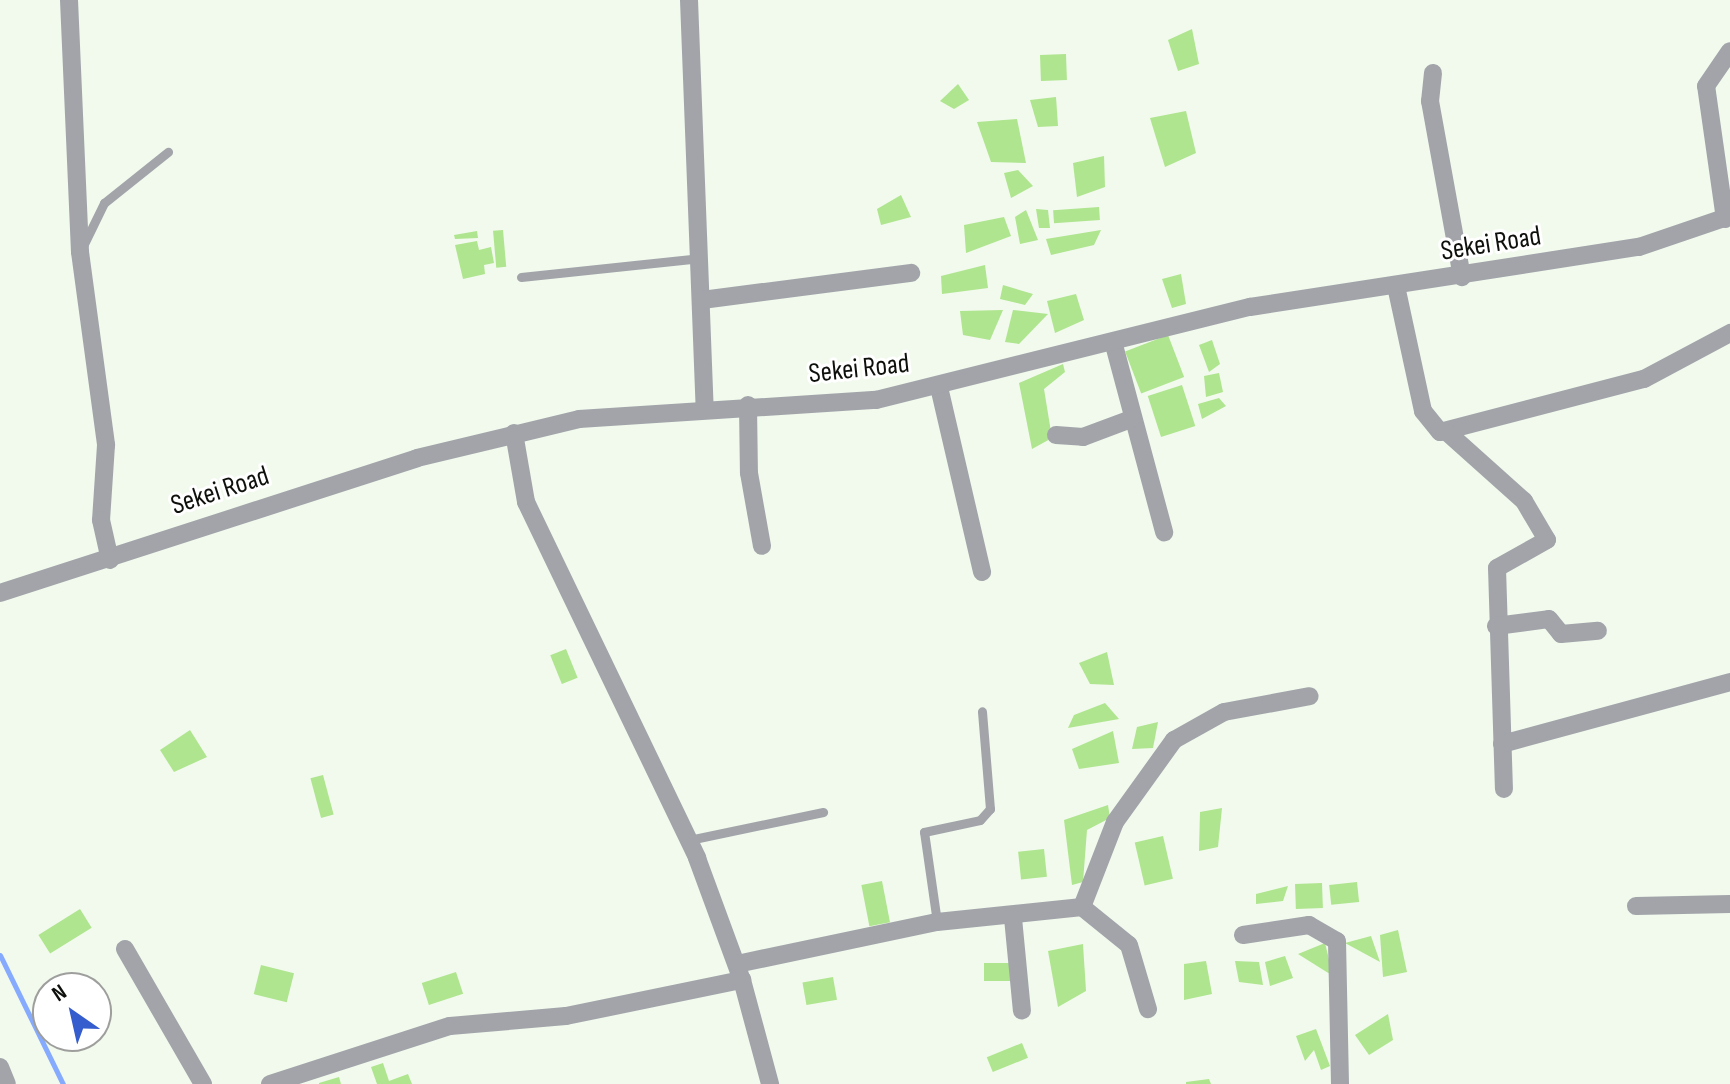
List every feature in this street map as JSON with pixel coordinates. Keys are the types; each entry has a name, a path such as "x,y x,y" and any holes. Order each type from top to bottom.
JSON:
{"street":[{"path":"69,0 80,252 106,445 101,520 110,560"},
{"path":"689,0 702,258 705,408"},
{"path":"1727,218 1706,86 1730,51"},
{"path":"1433,73 1430,101 1462,277"},
{"name":"Sekei Road","path":"0,593 110,560 220,518 514,433 579,419 748,405 826,406 939,387 1114,345 1250,307 1462,277 1639,247 1727,218"},
{"path":"702,300 911,273"},
{"path":"1396,286 1423,411 1433,428 1448,433 1524,501 1546,535 1540,548 1498,565 1496,626 1504,789"},
{"path":"1448,433 1644,379 1730,333"},
{"path":"1114,345 1131,419 1164,532"},
{"path":"939,387 982,572"},
{"path":"748,405 749,473 762,546"},
{"path":"1056,435 1083,437 1131,419"},
{"path":"514,433 526,502 689,840 740,972 770,1084"},
{"path":"1496,626 1550,619 1561,634 1598,631"},
{"path":"1502,744 1730,682"},
{"path":"1082,907 1115,822 1174,740 1224,712 1310,696"},
{"path":"1636,906 1730,904"},
{"path":"270,1084 450,1026 566,1016 937,922 1013,918 1082,907 1129,945 1148,1009"},
{"path":"1013,918 1022,1011"},
{"path":"1243,935 1309,925 1337,941 1340,1084"},
{"path":"125,949 203,1084"},
{"path":"0,1067 7,1084"}],"lane":[{"path":"80,252 104,203 168,152"},
{"path":"521,277 702,258"},
{"path":"937,922 924,832 980,820 990,809 982,711"},
{"path":"689,840 823,812"}],"building":[{"path":"1192,29 1199,64 1178,71 1168,40"},
{"path":"1066,54 1067,80 1041,81 1040,55"},
{"path":"958,84 969,100 954,109 940,101"},
{"path":"1056,97 1058,126 1038,127 1030,100"},
{"path":"1186,111 1196,153 1165,167 1150,118"},
{"path":"1017,119 1026,163 991,162 977,122"},
{"path":"1104,156 1105,187 1077,197 1073,163"},
{"path":"1018,170 1033,186 1011,198 1004,173"},
{"path":"901,195 911,217 881,225 877,209"},
{"path":"1099,207 1100,220 1054,223 1053,210"},
{"path":"1036,209 1048,210 1050,228 1039,228"},
{"path":"1026,210 1038,240 1020,244 1015,217"},
{"path":"1004,217 1011,236 966,253 964,225"},
{"path":"503,230 506,267 496,268 493,231"},
{"path":"1101,230 1094,245 1051,255 1046,239"},
{"path":"477,231 478,238 455,239 454,235"},
{"path":"477,241 479,250 491,247 494,263 484,265 485,274 463,279 455,245"},
{"path":"985,265 988,288 942,294 941,276"},
{"path":"1181,274 1186,304 1172,308 1162,279"},
{"path":"1003,285 1033,294 1025,305 1000,299"},
{"path":"1076,294 1084,320 1055,333 1047,301"},
{"path":"1003,310 990,340 963,335 960,311"},
{"path":"1013,310 1048,314 1019,344 1005,342"},
{"path":"1168,335 1184,377 1141,393 1125,351"},
{"path":"1212,340 1220,364 1209,372 1199,345"},
{"path":"1063,364 1065,372 1044,389 1052,438 1032,449 1019,383"},
{"path":"1219,373 1223,392 1206,397 1204,376"},
{"path":"1182,385 1195,426 1161,437 1148,396"},
{"path":"1219,398 1226,406 1202,419 1198,404"},
{"path":"566,649 578,678 562,684 550,655"},
{"path":"1107,652 1114,685 1090,684 1079,663"},
{"path":"1105,703 1119,719 1068,728 1074,715"},
{"path":"1158,722 1153,748 1132,749 1137,727"},
{"path":"190,730 207,757 174,772 160,750"},
{"path":"1113,731 1119,763 1079,769 1072,749"},
{"path":"323,775 334,815 321,818 310,778"},
{"path":"1108,805 1110,818 1087,830 1083,882 1072,885 1064,820"},
{"path":"1222,808 1218,847 1199,851 1200,812"},
{"path":"1163,836 1173,879 1145,885 1135,843"},
{"path":"1044,849 1047,877 1021,880 1018,852"},
{"path":"882,881 890,922 869,926 861,885"},
{"path":"1357,882 1359,902 1331,905 1329,885"},
{"path":"1322,883 1323,908 1296,909 1295,884"},
{"path":"1288,886 1283,901 1256,904 1256,894"},
{"path":"80,909 92,928 50,954 38,935"},
{"path":"1398,930 1407,972 1383,977 1380,935"},
{"path":"1371,936 1380,962 1345,943"},
{"path":"1325,943 1333,976 1298,954"},
{"path":"1083,944 1086,991 1058,1007 1048,951"},
{"path":"1285,956 1293,978 1270,986 1265,962"},
{"path":"1206,961 1212,994 1184,1000 1184,964"},
{"path":"1235,961 1259,962 1263,985 1239,982"},
{"path":"984,963 1011,963 1011,981 984,981"},
{"path":"261,965 294,973 287,1002 254,994"},
{"path":"456,972 463,994 429,1005 422,983"},
{"path":"833,977 837,1000 806,1005 802,982"},
{"path":"1388,1014 1393,1040 1369,1055 1355,1035"},
{"path":"1316,1029 1330,1066 1321,1070 1314,1050 1305,1061 1296,1036"},
{"path":"1022,1043 1028,1058 993,1072 987,1057"},
{"path":"383,1063 389,1081 408,1074 412,1084 377,1084 371,1067"},
{"path":"339,1077 341,1084 319,1084 319,1083"},
{"path":"1209,1079 1211,1084 1186,1084 1186,1082"}],"waterway":[{"path":"0,955 63,1084"}]}
